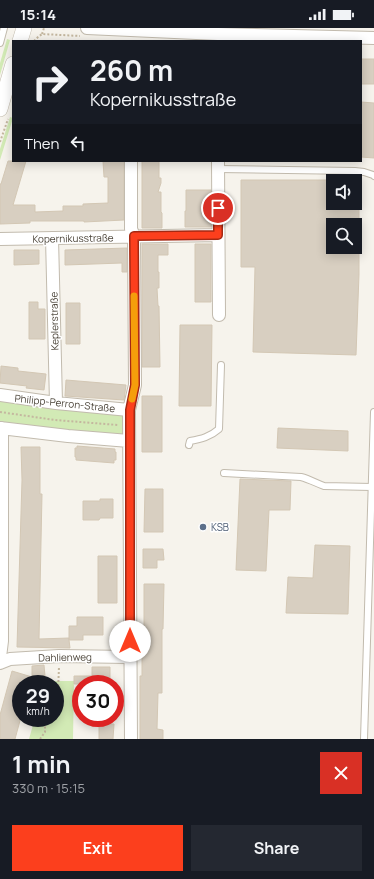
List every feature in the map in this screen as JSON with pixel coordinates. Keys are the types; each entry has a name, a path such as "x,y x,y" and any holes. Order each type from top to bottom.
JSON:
{"street":[{"path":"20,40 24,28"},
{"path":"87,28 131,35 218,37 248,31 374,38"},
{"path":"4,112 12,69"},
{"path":"131,162 131,229 134,236 135,385 130,410 129,441 131,739"},
{"path":"218,165 219,315"},
{"name":"Kopernikusstraße","path":"0,238 218,235"},
{"name":"Keplerstraße","path":"52,238 56,403"},
{"name":"Philipp-Perron-Straße","path":"0,395 56,403 130,410"},
{"path":"0,657 2,641 1,428 129,441"},
{"name":"Dahlienweg","path":"0,663 10,659 59,656 130,656"}],"lane":[{"path":"0,43 4,28"},
{"path":"218,165 355,171 364,172 374,176"},
{"path":"188,445 190,441 203,439 219,429 221,365"},
{"path":"364,739 372,535 374,412"},
{"path":"224,473 301,477 310,479 317,484 324,486 372,487"}],"path":[{"path":"35,40 42,34 44,28"},
{"path":"0,142 4,112"},
{"path":"0,412 55,420 130,426"},
{"path":"58,675 59,656"},
{"path":"40,739 45,732 45,727"}],"green space":[{"path":"7,39 10,40 0,75 0,63"},
{"path":"10,117 12,118 0,160 0,149"},
{"path":"0,397 126,412 126,438 0,425"},
{"path":"64,681 72,681 73,739 29,739 32,727 64,727"}],"building":[{"path":"362,59 374,59 374,84 362,84"},
{"path":"362,102 374,103 374,158 362,157"},
{"path":"8,161 26,162 13,205 35,205 35,212 63,211 63,206 83,206 83,204 108,203 108,177 104,177 103,162 124,162 124,220 84,222 30,221 30,223 0,224 1,184"},
{"path":"142,162 159,162 159,178 161,178 161,183 158,192 161,192 162,228 142,228"},
{"path":"241,180 326,180 326,210 359,210 359,218 326,218 326,254 359,254 356,355 253,352 255,267 241,267"},
{"path":"186,190 211,190 211,227 185,227"},
{"path":"142,244 168,244 168,255 158,255 159,288 157,288 159,306 160,367 142,367"},
{"path":"195,244 211,244 211,302 195,302"},
{"path":"127,248 127,272 122,272 122,263 65,265 65,250"},
{"path":"14,250 39,250 39,264 14,265"},
{"path":"29,302 38,302 38,309 45,309 45,339 29,339"},
{"path":"66,303 80,303 80,344 66,344"},
{"path":"180,325 212,325 211,406 179,406"},
{"path":"1,366 18,368 18,371 46,374 44,390 26,388 27,386 0,383"},
{"path":"66,380 126,385 124,400 65,396"},
{"path":"142,396 162,396 162,452 142,452"},
{"path":"278,428 348,431 348,451 277,448"},
{"path":"77,446 115,449 116,460 114,460 114,463 76,460 75,448 77,448"},
{"path":"21,447 40,447 40,494 42,494 39,639 69,638 69,626 77,626 77,617 103,617 103,635 83,635 83,640 69,640 70,648 17,647 22,480"},
{"path":"240,479 291,481 290,510 269,510 266,571 236,570"},
{"path":"145,489 163,489 163,532 144,532"},
{"path":"100,499 113,499 113,518 83,520 83,501 100,501"},
{"path":"315,545 350,546 348,614 286,613 288,577 313,578"},
{"path":"143,549 163,549 164,560 157,560 157,568 143,568"},
{"path":"98,556 117,556 117,603 98,603"},
{"path":"144,584 164,584 162,693 158,693 157,729 163,730 163,739 140,739 140,676 142,676 142,644 144,644"},
{"path":"44,665 45,675 32,675 32,666"},
{"path":"92,667 110,667 110,675 92,675"},
{"path":"12,671 25,675 12,675 12,727 18,727 15,739 0,739 0,715"},
{"path":"99,727 114,727 113,739 99,739"}],"slow traffic":[{"path":"132,399 135,385 134,296"}],"place":[{"name":"KSB","path":"203,527"}],"route":[{"path":"130,641 130,410 135,385 134,236 218,235 218,208"}]}
